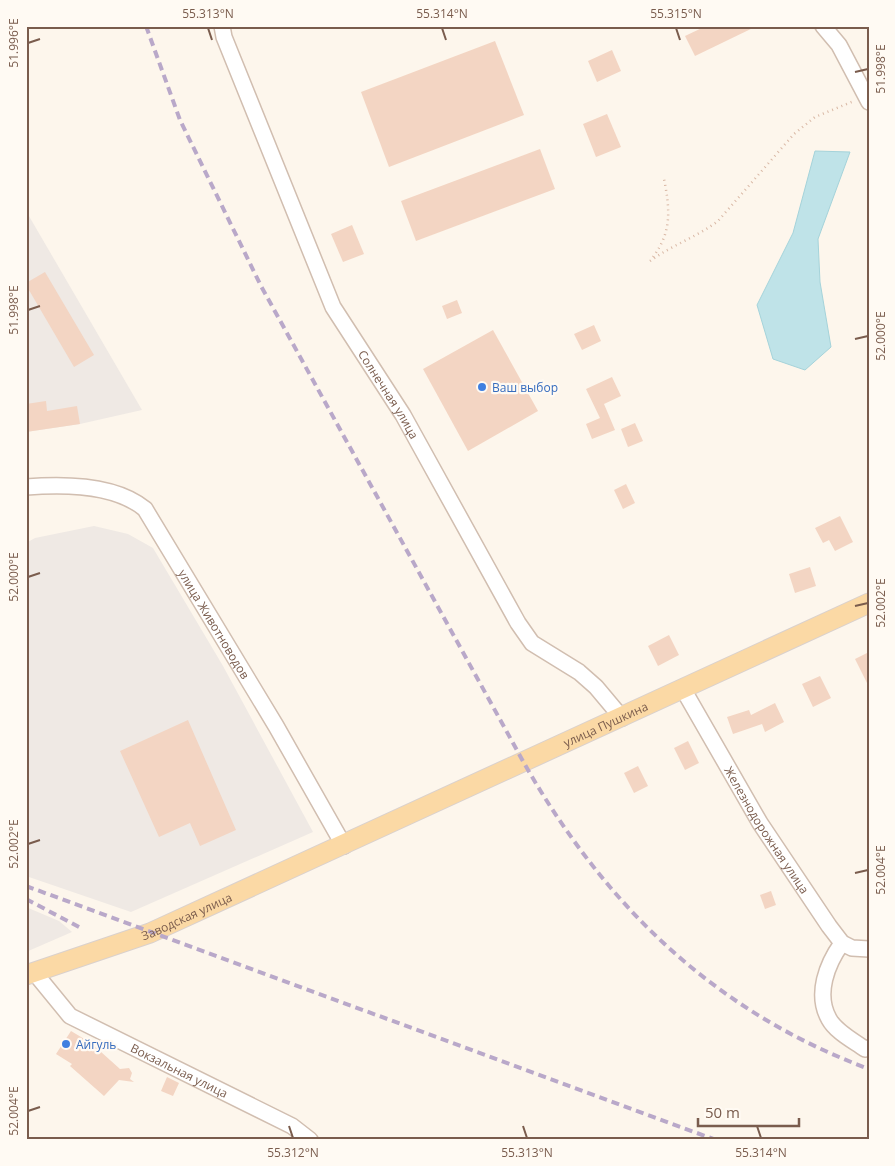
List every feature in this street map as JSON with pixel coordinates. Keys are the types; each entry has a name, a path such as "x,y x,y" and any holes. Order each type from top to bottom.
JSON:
{"main road":[{"name":"улица Пушкина","path":"344,846 869,603"},
{"name":"Заводская улица","path":"30,974 150,933 344,846"}],"street":[{"name":"Солнечная улица","path":"222,26 224,37 333,307 403,415 518,623 532,643 579,672 596,687 622,718"},
{"path":"823,26 839,45 867,99"},
{"name":"улица Животноводов","path":"26,487 81,487 129,499 145,509 276,726 344,846"},
{"name":"Железнодорожная улица","path":"682,689 760,823 842,943"},
{"path":"869,948 852,948 842,943 826,969 824,1004 830,1020 841,1032 865,1049 869,1048"},
{"name":"Вокзальная улица","path":"30,974 70,1016 292,1126 310,1140"}],"path":[{"path":"664,179 669,205 668,226 663,242 650,261 667,248 709,228 718,221 779,149 815,117 867,99"}],"shaded area":[{"path":"26,211 142,410 80,424 26,432"},
{"path":"94,526 128,534 153,548 223,666 313,832 131,912 26,876 26,543 35,538"},
{"path":"26,907 59,921 72,932 26,952"}],"water":[{"path":"815,151 850,152 818,239 820,282 831,347 805,370 773,359 757,305 793,233"}],"building":[{"path":"706,26 757,26 695,56 685,36"},
{"path":"495,41 524,115 389,167 361,92"},
{"path":"612,50 621,71 597,82 588,61"},
{"path":"607,114 621,147 596,157 583,124"},
{"path":"540,149 555,189 416,241 401,201"},
{"path":"352,225 364,254 343,262 331,234"},
{"path":"45,272 94,355 74,367 26,285 26,283"},
{"path":"457,300 462,313 447,319 442,306"},
{"path":"594,325 601,341 582,350 574,334"},
{"path":"493,330 538,411 468,451 423,369"},
{"path":"612,377 621,396 604,404 615,430 592,439 586,424 600,418 586,389"},
{"path":"46,401 47,411 77,406 80,424 26,432 26,404"},
{"path":"635,423 643,441 628,447 621,429"},
{"path":"626,484 635,503 623,509 614,490"},
{"path":"840,516 853,542 835,551 829,540 823,543 815,528"},
{"path":"810,567 816,586 795,593 789,574"},
{"path":"669,635 679,655 658,666 648,646"},
{"path":"869,652 869,687 855,659"},
{"path":"820,676 831,698 813,707 802,684"},
{"path":"775,703 784,722 765,732 762,724 733,734 727,717 749,710 751,715"},
{"path":"188,720 236,830 200,846 190,823 159,837 120,751"},
{"path":"688,741 699,763 685,770 674,748"},
{"path":"638,766 648,786 634,793 624,773"},
{"path":"771,891 776,905 765,909 760,895"},
{"path":"71,1031 91,1043 120,1069 129,1068 132,1073 130,1079 134,1082 119,1080 104,1096 70,1066 72,1064 56,1054"},
{"path":"167,1077 179,1083 173,1096 161,1091"}],"railway":[{"path":"146,26 180,120 261,286 524,763 556,815 590,863 628,907 668,947 713,984 761,1017 813,1045 869,1069"},
{"path":"26,886 716,1140"},
{"path":"26,899 79,927"}],"place":[{"name":"Ваш выбор","path":"482,387"},
{"name":"Айгуль","path":"66,1044"}]}
